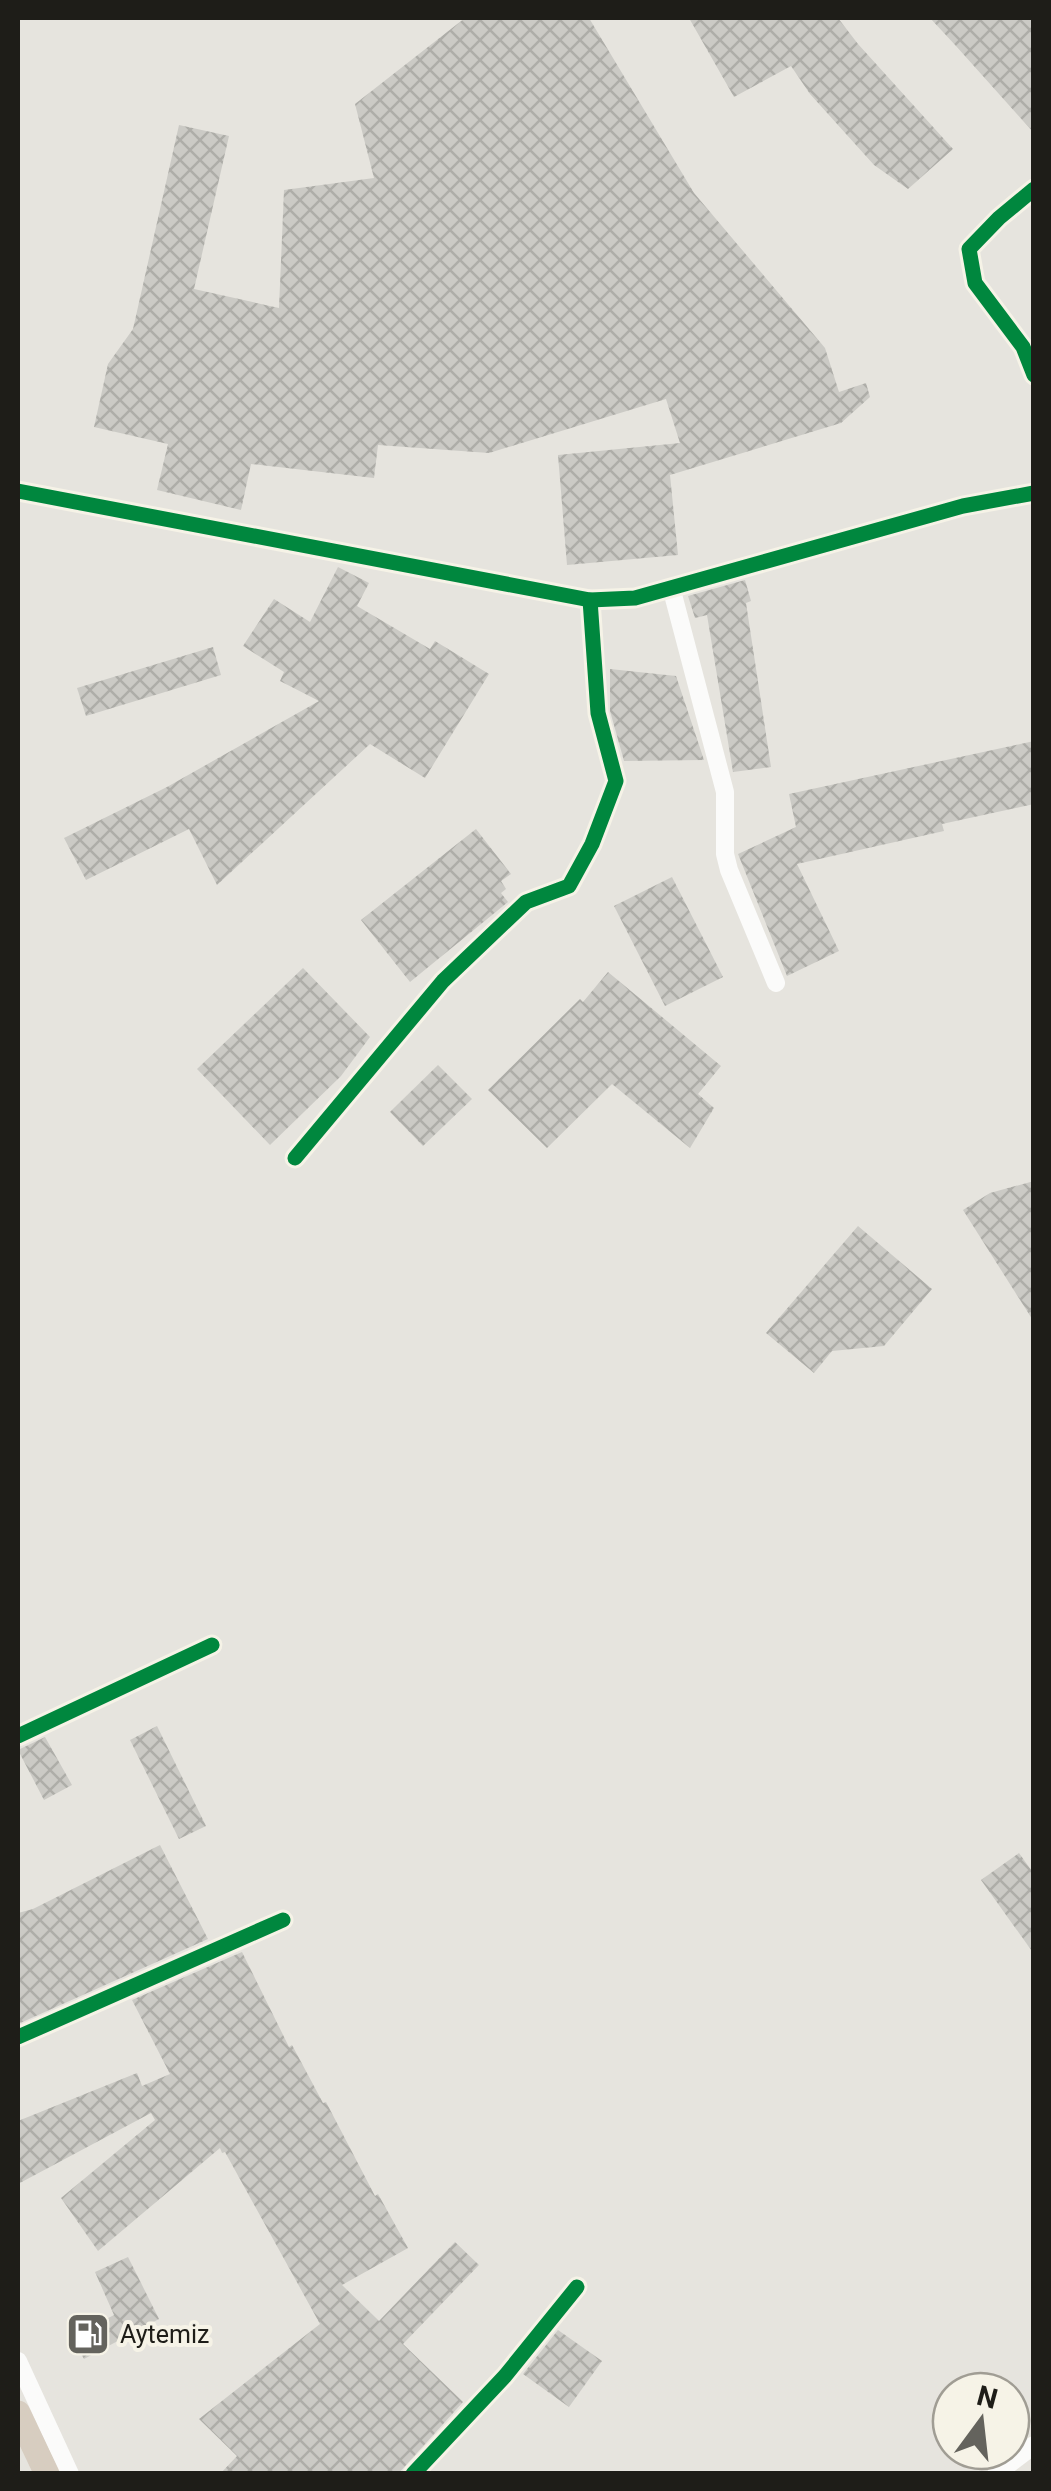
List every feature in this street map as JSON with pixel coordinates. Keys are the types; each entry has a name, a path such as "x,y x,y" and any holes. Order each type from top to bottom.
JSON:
{"highway":[{"path":"18,2413 47,2474"}],"street":[{"path":"1034,189 968,249 975,283 1022,347 1034,375"},
{"path":"18,491 590,600 635,598 962,506 1034,492"},
{"path":"670,588 725,792 728,870 776,983"},
{"path":"295,1158 442,982 526,902 569,886 592,844 616,781 598,713 590,600"},
{"path":"18,1736 212,1646"},
{"path":"18,2037 283,1920"},
{"path":"413,2474 504,2376 577,2287"},
{"path":"18,2361 70,2474"},
{"path":"996,2474 1034,2445"}],"building":[{"path":"465,18 589,18 694,193 825,348 839,392 866,383 870,397 841,423 670,475 678,555 567,565 558,455 680,443 666,399 489,453 378,445 374,478 251,464 241,510 157,490 168,444 94,427 108,364 133,329 179,125 229,136 194,289 279,308 284,190 374,178 355,104"},
{"path":"689,18 838,18 953,149 908,189 874,165 810,94 791,66 734,97"},
{"path":"930,18 1034,18 1034,133 956,46"},
{"path":"338,567 369,583 357,606 430,649 435,641 489,674 425,778 370,744 217,885 189,829 86,880 64,838 167,787 319,701 280,681 284,672 243,646 274,599 310,622"},
{"path":"745,580 751,601 746,603 771,767 733,772 707,615 695,618 688,596"},
{"path":"213,647 221,675 86,716 77,688"},
{"path":"610,669 676,676 704,760 624,761 610,711"},
{"path":"1034,741 1034,804 942,824 944,831 797,864 839,951 787,976 738,854 796,827 789,794"},
{"path":"476,829 511,874 501,881 506,889 501,893 508,902 410,982 361,920"},
{"path":"672,877 723,977 665,1006 614,906"},
{"path":"303,968 370,1037 341,1076 270,1145 197,1069"},
{"path":"608,972 721,1066 698,1094 714,1108 690,1148 612,1084 547,1148 488,1090 580,999 583,1002"},
{"path":"438,1065 472,1099 423,1146 390,1112"},
{"path":"1034,1181 1034,1322 963,1210 990,1193"},
{"path":"858,1226 932,1289 884,1346 832,1351 814,1373 766,1333"},
{"path":"157,1726 206,1826 179,1839 130,1740"},
{"path":"45,1737 72,1785 44,1800 18,1750"},
{"path":"160,1845 208,1939 18,2024 18,1913"},
{"path":"1019,1853 1034,1874 1034,1954 981,1880"},
{"path":"242,1952 289,2047 292,2045 323,2103 326,2102 375,2196 378,2194 408,2248 342,2285 379,2321 455,2242 479,2265 403,2344 463,2402 398,2474 220,2474 237,2456 199,2419 320,2324 220,2148 98,2251 61,2198 155,2120 151,2113 18,2184 18,2121 137,2073 142,2086 170,2074 132,2000"},
{"path":"128,2257 159,2319 84,2359 72,2337 114,2315 95,2272"},
{"path":"558,2330 602,2361 569,2407 523,2374"}],"cycle path":[{"path":"1034,189 969,249 975,283 1023,347 1034,375"},
{"path":"18,491 590,600 635,598 963,506 1034,493"},
{"path":"295,1158 443,981 526,902 569,886 592,844 616,781 598,713 590,600"},
{"path":"18,1736 212,1645"},
{"path":"18,2037 283,1920"},
{"path":"413,2474 505,2376 577,2287"}],"place":[{"name":"Aytemiz","path":"88,2334"}]}
